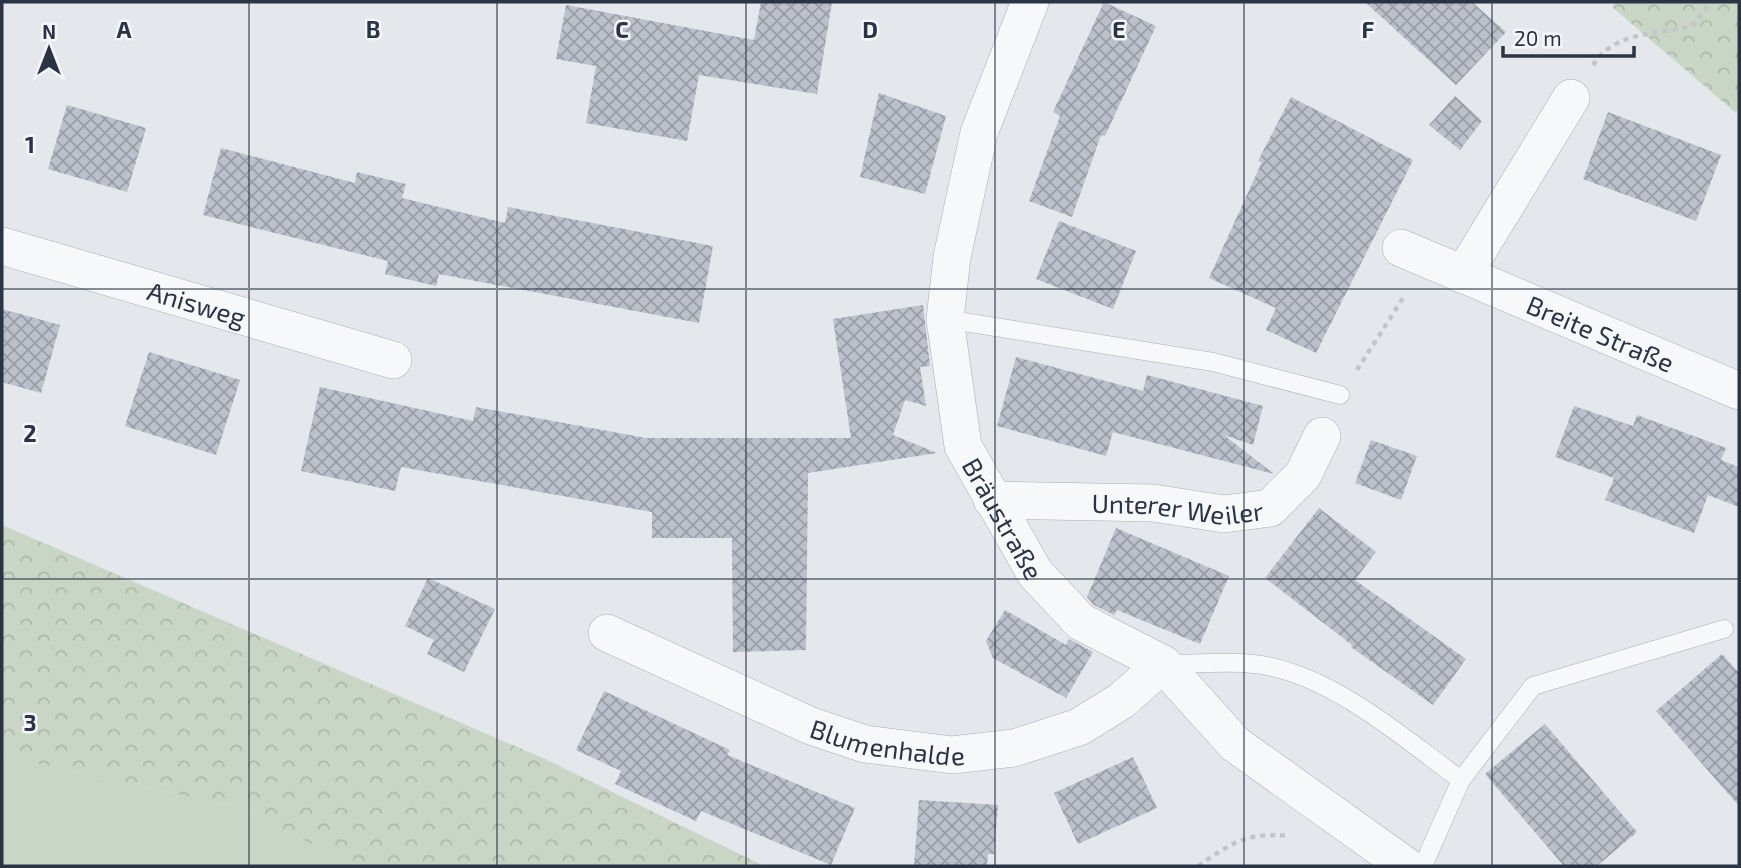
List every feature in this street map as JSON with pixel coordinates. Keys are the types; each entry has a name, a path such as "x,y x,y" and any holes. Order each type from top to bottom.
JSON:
{"street":[{"name":"Bräustraße","path":"1030,2 979,133 952,257 945,319 963,446 1035,573 1082,622 1163,664 1235,744 1406,866"},
{"path":"1463,275 1571,98"},
{"name":"Anisweg","path":"2,246 393,360"},
{"name":"Breite Straße","path":"1415,253 1739,391"},
{"name":"Unterer Weiler","path":"992,500 1153,503 1224,514 1270,508 1303,475 1322,436"},
{"name":"Blumenhalde","path":"607,632 811,726 865,744 952,755 1014,748 1079,727 1121,701 1163,664"}],"lane":[{"path":"945,319 1213,362 1340,396"},
{"path":"1423,866 1461,780 1532,686 1724,629"},
{"path":"1163,664 1266,665 1320,684 1398,733 1461,780"}],"path":[{"path":"1571,98 1602,50 1625,37 1692,26 1711,2"},
{"path":"1340,396 1415,253"},
{"path":"1198,866 1230,844 1262,833 1303,838"}],"green space":[{"path":"1616,2 1739,2 1739,105 1736,113 1612,7"},
{"path":"2,525 545,759 764,866 356,866 236,807 16,759 2,750"},
{"path":"2,750 17,759 236,807 356,866 2,866"}],"building":[{"path":"761,2 832,2 817,94 699,75 687,141 586,123 596,66 556,59 566,5 754,40"},
{"path":"1104,2 1156,26 1105,136 1101,135 1072,217 1029,201 1060,116 1053,112"},
{"path":"1365,2 1472,2 1506,32 1456,85"},
{"path":"879,93 946,116 925,194 860,177"},
{"path":"1455,96 1482,121 1460,150 1429,125"},
{"path":"1291,97 1413,160 1316,353 1266,330 1276,308 1209,278 1262,162 1258,161"},
{"path":"67,105 146,128 127,192 48,169"},
{"path":"1608,112 1721,155 1696,221 1583,179"},
{"path":"221,148 355,183 357,172 406,184 402,198 505,223 508,207 713,246 699,323 439,274 436,286 385,274 388,261 203,215"},
{"path":"1059,221 1136,251 1113,309 1036,279"},
{"path":"923,305 930,366 920,367 926,406 905,400 893,435 937,453 808,473 806,650 733,652 732,538 652,538 652,512 401,467 395,491 301,471 320,387 473,421 476,407 646,438 851,438 833,319"},
{"path":"2,309 60,325 41,393 2,382"},
{"path":"149,352 240,380 216,455 125,426"},
{"path":"1016,357 1143,391 1147,375 1263,406 1253,445 1224,435 1274,474 1113,432 1106,456 997,426"},
{"path":"1574,406 1633,426 1637,415 1726,448 1721,460 1739,467 1739,507 1708,495 1694,533 1605,500 1614,478 1555,457"},
{"path":"1371,440 1417,456 1401,500 1355,483"},
{"path":"1319,508 1376,552 1355,580 1466,659 1433,705 1351,647 1352,645 1265,578"},
{"path":"1116,528 1229,576 1200,644 1117,610 1114,615 1094,605 1087,597"},
{"path":"428,578 495,609 464,672 427,654 434,640 405,626"},
{"path":"1005,610 1066,645 1069,639 1093,652 1066,698 993,658 986,641"},
{"path":"1722,654 1739,673 1739,806 1656,711"},
{"path":"604,691 730,750 727,755 855,808 831,865 701,811 696,821 615,784 621,771 576,750"},
{"path":"1545,724 1637,832 1597,866 1564,866 1485,774"},
{"path":"1133,757 1157,808 1078,844 1054,793"},
{"path":"919,800 998,805 994,854 988,854 987,866 914,866"}]}
